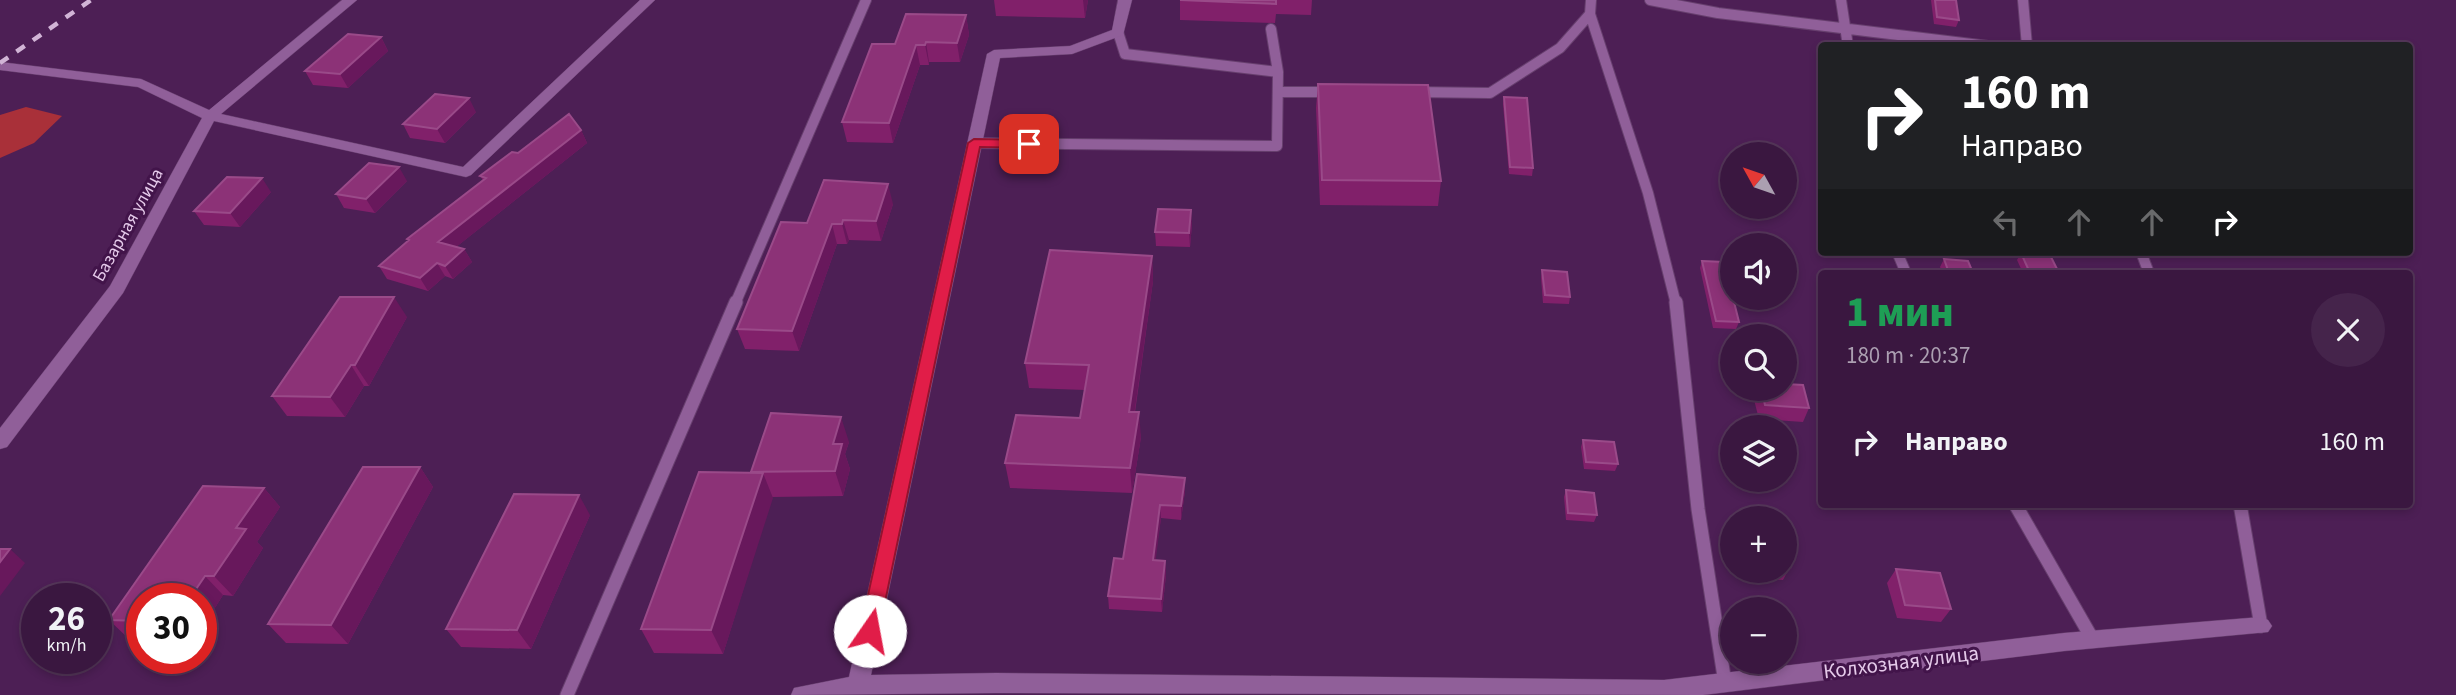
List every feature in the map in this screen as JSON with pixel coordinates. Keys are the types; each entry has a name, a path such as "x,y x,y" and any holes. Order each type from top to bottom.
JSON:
{"street":[{"path":"210,116 350,0"},
{"path":"0,66 141,83 210,116 466,172 648,0"},
{"path":"858,685 993,54 1072,50 1118,33 1125,0"},
{"name":"Базарная улица","path":"0,442 117,289 210,116"},
{"name":"Колхозная улица","path":"802,695 858,685 996,689 1664,690 2093,640 2261,626"}],"lane":[{"path":"568,695 866,0"},
{"path":"1591,0 1590,15 1648,193 1679,316 1698,509 1725,683"},
{"path":"1650,0 1718,13 1958,42"},
{"path":"1841,0 1847,42"},
{"path":"2023,0 2027,42"},
{"path":"1397,92 1490,93 1560,48 1590,15"},
{"path":"974,143 1277,146 1278,72 1271,29"},
{"path":"1118,33 1125,54 1278,72"},
{"path":"1278,92 1344,92"},
{"path":"2017,508 2093,640"},
{"path":"2242,508 2261,626"}],"shaded area":[{"path":"26,107 62,116 34,143 0,158 0,115"}],"building":[{"path":"1180,0 1276,0 1276,4"},
{"path":"1935,0 1956,0 1959,20 1937,17"},
{"path":"906,14 966,15 957,43 926,42 925,45 916,45 889,123 842,122 872,44 895,44"},
{"path":"348,34 381,37 340,74 305,71"},
{"path":"1318,84 1428,85 1441,181 1322,180"},
{"path":"435,94 469,98 437,129 403,124"},
{"path":"1504,97 1527,98 1533,168 1510,167"},
{"path":"569,114 581,130 438,242 464,249 445,266 437,263 420,278 379,266 409,240 407,239 486,178 480,176 512,152 518,153"},
{"path":"369,163 399,167 366,199 336,194"},
{"path":"227,177 262,178 230,213 194,211"},
{"path":"824,180 888,184 876,221 843,220 842,224 832,224 792,331 737,329 781,222 807,223"},
{"path":"1158,209 1191,210 1189,233 1155,232"},
{"path":"1050,250 1152,256 1129,412 1139,412 1130,468 1005,463 1016,415 1080,418 1089,365 1025,363"},
{"path":"2022,256 2050,256 2058,270 2029,270"},
{"path":"1944,259 1968,261 1972,270 1948,270"},
{"path":"1702,261 1720,262 1720,310 1736,310 1739,322 1716,321"},
{"path":"1542,270 1567,272 1570,297 1545,295"},
{"path":"340,297 394,297 355,365 351,365 330,397 272,396"},
{"path":"1797,385 1803,385 1809,408 1765,405 1764,401 1797,401"},
{"path":"771,413 841,417 833,444 842,444 835,471 751,472"},
{"path":"1583,440 1614,442 1618,464 1586,462"},
{"path":"363,467 420,467 331,625 268,624"},
{"path":"699,472 763,473 711,630 641,629"},
{"path":"1137,474 1185,478 1181,506 1160,505 1153,560 1165,561 1161,599 1108,596 1114,558 1123,559"},
{"path":"203,486 264,488 236,528 246,529 214,576 205,576 200,583 135,583"},
{"path":"1566,490 1594,493 1597,515 1568,513"},
{"path":"514,494 579,495 517,630 446,629"},
{"path":"0,549 10,549 0,562"},
{"path":"1896,569 1940,573 1951,609 1905,605"},
{"path":"126,596 126,621 112,620 112,616"}],"railway":[{"path":"0,63 91,0"}],"route":[{"path":"870,631 974,143 1029,144"}]}
